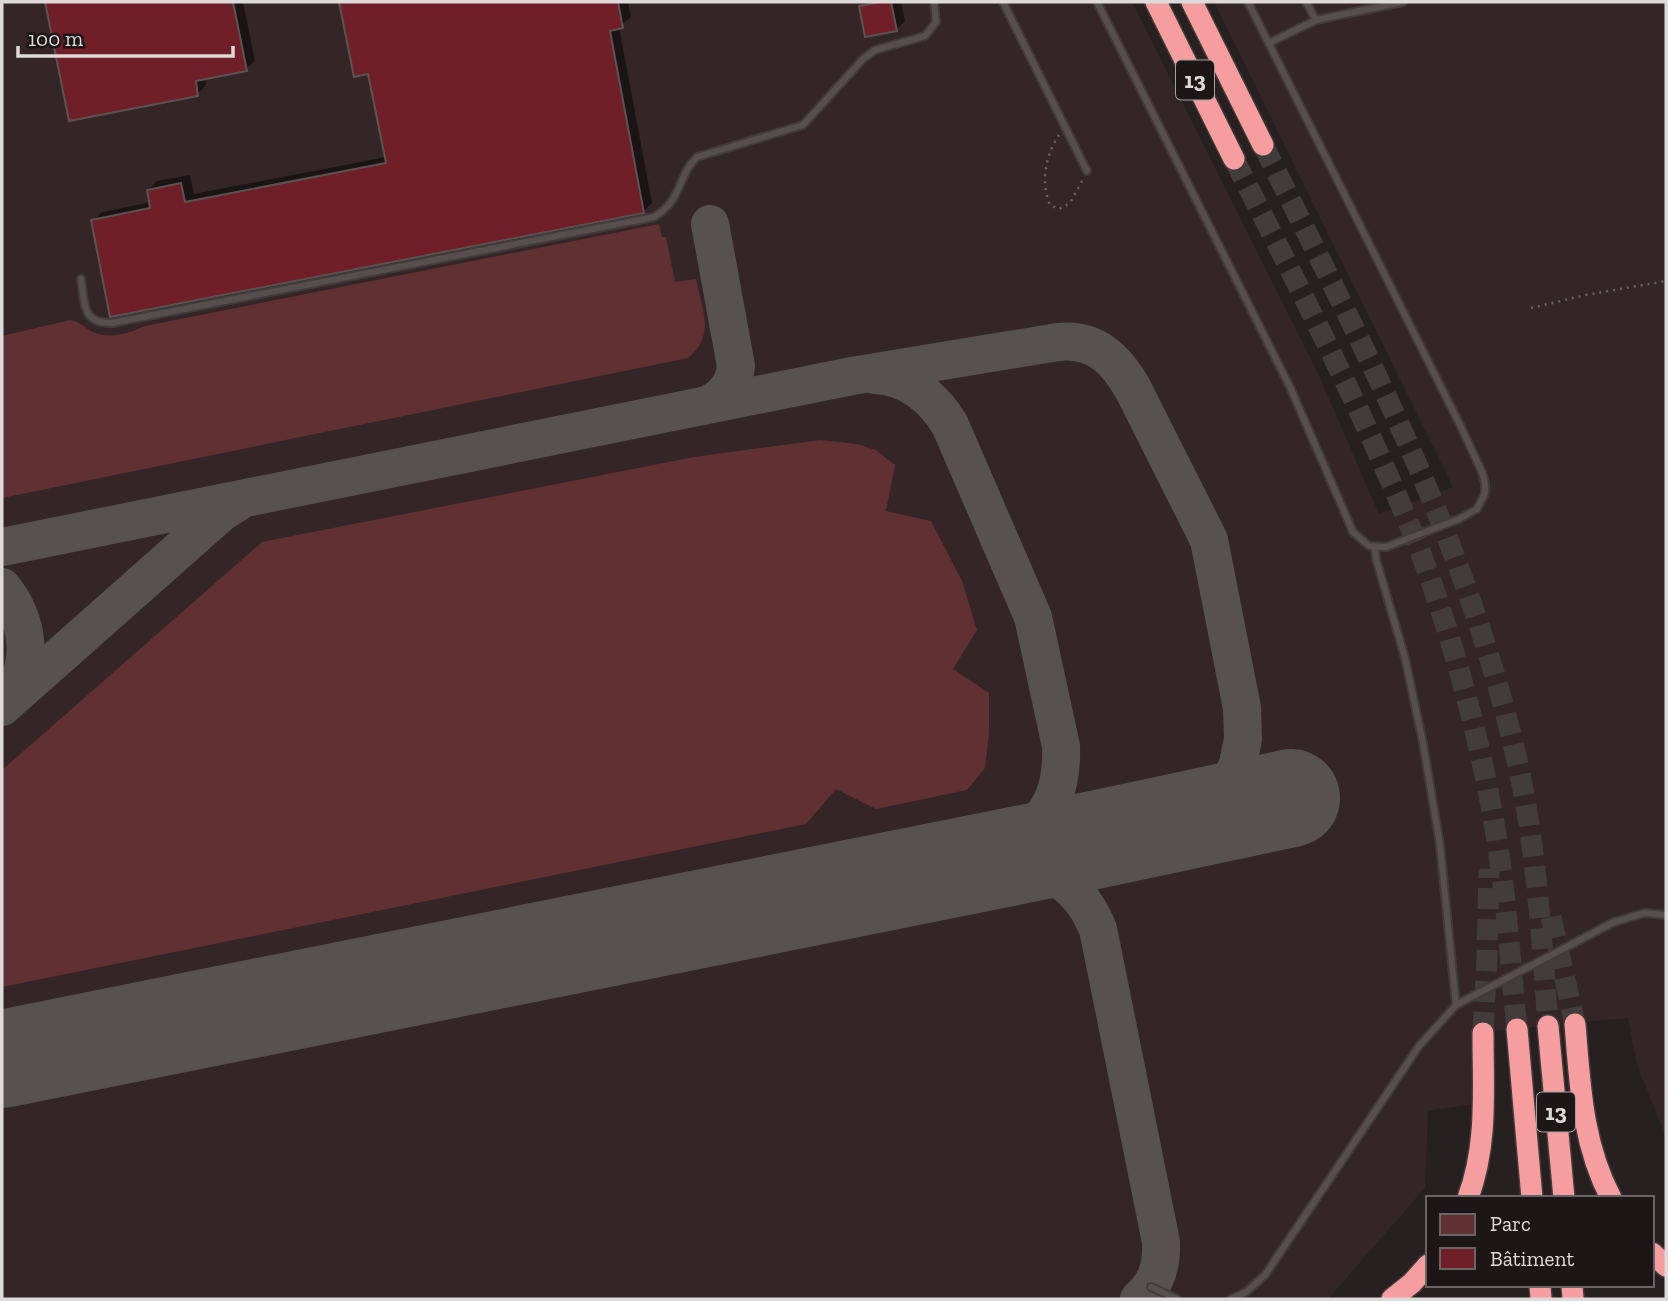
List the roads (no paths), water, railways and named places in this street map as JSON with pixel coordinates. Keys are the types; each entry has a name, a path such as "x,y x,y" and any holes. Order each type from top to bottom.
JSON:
{"highway":[{"name":"13","path":"1156,2 1234,159"},
{"name":"13","path":"1192,2 1263,145"},
{"path":"1575,1024 1587,1133 1600,1176 1610,1196"},
{"name":"13","path":"1548,1026 1564,1196"},
{"name":"13","path":"1517,1028 1532,1196"},
{"path":"1469,1196 1478,1166 1483,1136 1483,1033"},
{"path":"1392,1299 1426,1267"}],"lane":[{"path":"81,279 87,313 103,324 654,216 671,204 691,163 697,158 803,125 863,59 875,50 925,36 936,22 933,2"},
{"path":"1003,2 1087,171"},
{"path":"1097,2 1290,387 1353,532 1363,543 1375,548 1386,547 1469,514 1482,502 1485,483 1461,427 1248,2"},
{"path":"1306,2 1316,20"},
{"path":"1269,43 1316,20 1403,2"},
{"path":"1375,548 1405,658 1423,743 1441,858 1456,1005"},
{"path":"1231,1299 1246,1292 1265,1275 1419,1046 1456,1005 1614,922 1645,913 1666,915"},
{"path":"1151,1287 1177,1299"}],"tunnel":[{"path":"1263,145 1376,374 1444,530 1474,610 1499,691 1526,805 1538,899 1548,1026"},
{"path":"1234,159 1365,425 1412,532 1438,602 1470,711 1489,795 1502,874 1517,1029"},
{"path":"1483,1033 1489,869"},
{"path":"1551,917 1575,1024"}]}
